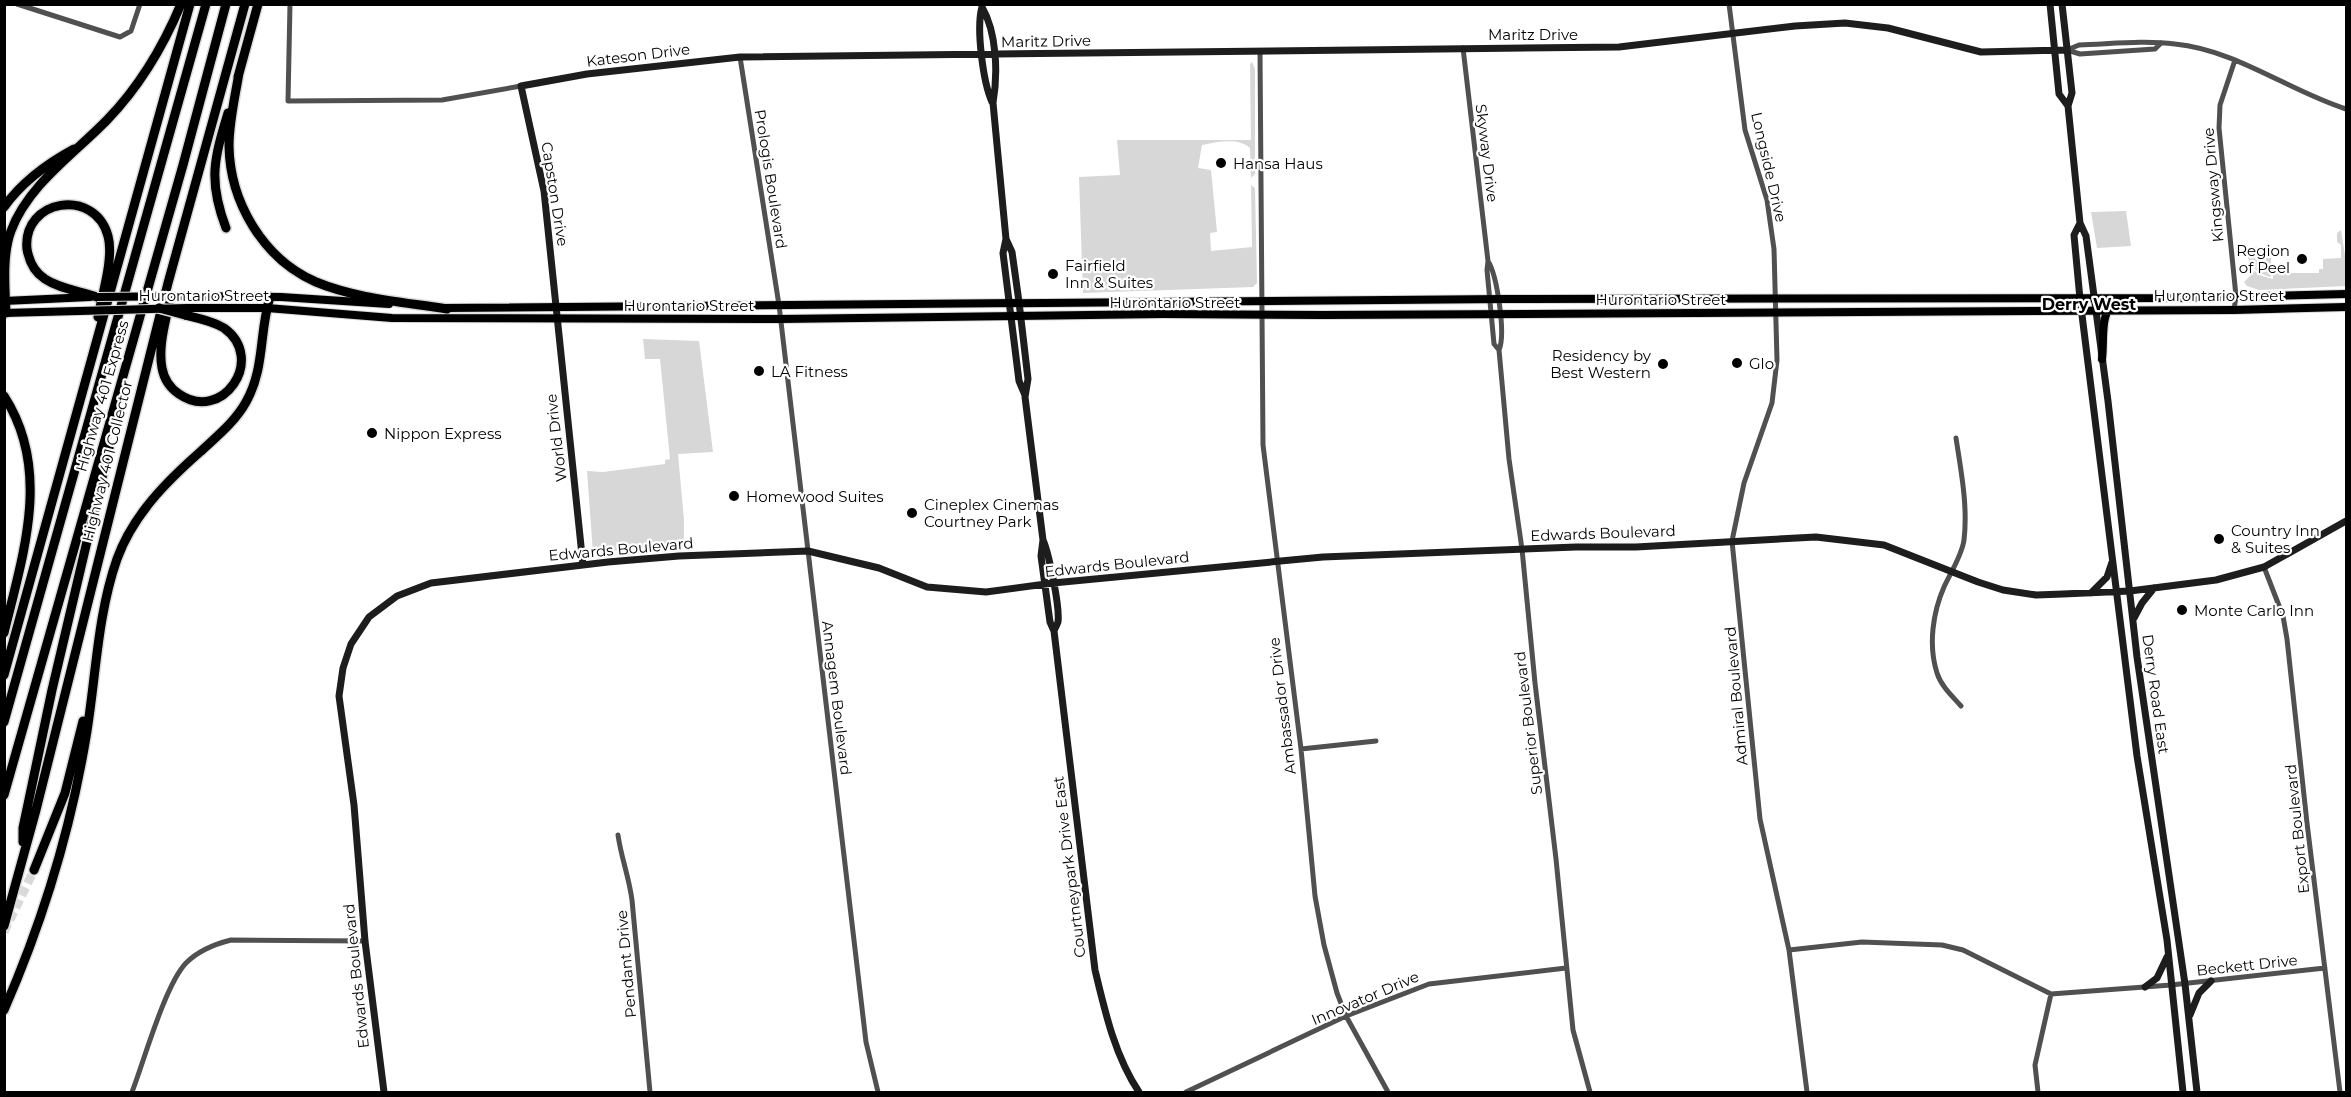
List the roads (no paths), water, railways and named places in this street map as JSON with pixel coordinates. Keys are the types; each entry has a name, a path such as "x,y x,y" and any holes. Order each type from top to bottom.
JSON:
{"highway":[{"path":"5,313 6,246 18,215 30,197 109,118 142,76 164,40 181,4"},
{"path":"4,675 190,4"},
{"name":"Highway 401 Express","path":"4,722 206,4"},
{"name":"Highway 401 Express","path":"4,795 131,350 226,4"},
{"name":"Highway 401 Collector","path":"4,926 180,236 245,4"},
{"path":"226,228 215,196 215,162 258,4"},
{"path":"239,73 230,134 231,169 242,206 266,244 285,262 315,281 361,295 447,309"},
{"path":"4,207 23,185 56,158 84,143"},
{"path":"97,297 83,295 44,279 36,272 28,256 27,244 31,226 36,218 53,206 62,204 81,206 98,216 108,236 110,246 95,331 97,343"},
{"path":"159,308 186,311 223,327 237,344 241,354 238,378 226,393 218,398 202,401 182,396 166,381 161,367 162,341 177,268 180,236"},
{"path":"4,1010 29,954 51,890 66,835 86,736 92,684 110,584 123,545 146,507 171,478 233,420 245,404 255,384 260,363 270,297"},
{"path":"23,856 23,828 50,701 131,350"},
{"path":"4,396 17,418 25,441 30,463 31,486 25,541 4,633"},
{"path":"34,870 64,793 92,684"}],"main road":[{"name":"Hurontario Street","path":"97,297 270,297 447,309 1493,299 2080,299 2346,294"},
{"path":"5,301 83,295"},
{"name":"Hurontario Street","path":"186,311 267,308 392,318 780,319 1163,314 2234,310 2346,307"},
{"name":"Hurontario Street","path":"5,313 159,308"},
{"path":"2103,358 2105,338 2103,321 2109,309"}],"street":[{"path":"17,4 120,37 131,31 140,4"},
{"name":"Kateson Drive","path":"290,4 288,100 450,99 587,74 740,57 993,55"},
{"name":"Longside Drive","path":"1729,4 1745,130 1767,200 1772,231 1775,299"},
{"path":"2050,4 2060,94 2068,106"},
{"path":"2062,4 2072,93 2068,106 2080,223"},
{"path":"982,6 979,19 983,55 987,90 993,103"},
{"path":"982,6 988,18 993,55 996,88 993,103 1006,239"},
{"name":"Maritz Drive","path":"993,55 1619,47 1795,26 1856,23 1920,35 1981,52 2067,50"},
{"path":"2067,50 2080,54 2155,49 2161,44 2176,44 2235,60 2323,102 2346,109"},
{"name":"Skyway Drive","path":"1463,48 1488,261 1493,269 1491,314"},
{"name":"Ambassador Drive","path":"1260,51 1263,445 1301,749 1315,896 1337,993 1346,1016 1388,1092"},
{"name":"Prologis Boulevard","path":"740,57 779,305"},
{"name":"Kingsway Drive","path":"2234,310 2236,296 2219,128 2220,105 2235,60"},
{"name":"Capston Drive","path":"521,86 544,191 557,307"},
{"name":"Derry Road East","path":"2080,223 2086,236 2103,358 2141,689 2185,984 2197,1092"},
{"name":"Derry Road East","path":"2080,223 2074,235 2080,299 2137,756 2168,954 2183,1092"},
{"name":"Courtneypark Drive East","path":"1006,239 1012,252 1021,317 1028,379 1025,395"},
{"name":"Courtneypark Drive East","path":"1006,239 1003,253 1009,303 1019,381 1025,395 1043,540 1041,556 1050,622 1054,631 1095,970 1106,1016 1139,1092"},
{"name":"Skyway Drive","path":"1493,299 1500,314"},
{"name":"Admiral Boulevard","path":"1775,299 1777,360 1772,403 1744,483 1732,541 1760,819 1789,950 1807,1092"},
{"name":"Annagem Boulevard","path":"779,305 866,1042 878,1092"},
{"name":"World Drive","path":"557,307 583,565"},
{"name":"Superior Boulevard","path":"1491,314 1494,344 1499,350"},
{"name":"Superior Boulevard","path":"1500,314 1502,343 1499,350 1509,459 1522,549 1573,1030 1590,1092"},
{"path":"1956,438 1965,507 1964,542 1937,605 1933,620 1937,673 1946,690 1961,706"},
{"name":"Edwards Boulevard","path":"384,1092 365,941 354,805 339,696 343,668 351,644 369,617 397,596 431,583 679,556 808,551 879,568 927,587 986,592 1276,560 1522,549 1636,547 1816,537 1875,544 1907,553 1951,572 2003,590 2036,595 2130,591 2216,580 2264,567 2346,521"},
{"name":"Courtneypark Drive East","path":"1043,540 1049,554 1058,621 1054,631"},
{"path":"2091,593 2107,577 2113,560"},
{"name":"Export Boulevard","path":"2264,567 2283,616 2287,639 2340,1092"},
{"path":"2133,620 2142,603 2154,588"},
{"path":"2126,658 2137,657"},
{"path":"2129,690 2141,689"},
{"path":"1301,749 1376,741"},
{"name":"Pendant Drive","path":"618,835 621,857 629,876 632,900 650,1092"},
{"path":"2156,875 2169,873"},
{"path":"2163,916 2175,914"},
{"path":"132,1092 170,988 186,963 211,945 231,940 365,941"},
{"path":"1789,950 1862,942 1942,945 1963,950 2051,994 2035,1065 2038,1092"},
{"path":"2145,987 2157,978 2168,954"},
{"name":"Innovator Drive","path":"1186,1092 1346,1016 1430,984 1566,968"},
{"name":"Beckett Drive","path":"2051,994 2185,984 2325,968"},
{"path":"2189,1017 2199,993 2211,981"}],"tunnel":[{"path":"4,932 34,870"}],"place":[{"name":"Hansa Haus","path":"1221,163"},
{"name":"Region of Peel","path":"2302,259"},
{"name":"Fairfield Inn & Suites","path":"1053,274"},
{"name":"Glo","path":"1737,363"},
{"name":"Residency by Best Western","path":"1663,364"},
{"name":"LA Fitness","path":"759,371"},
{"name":"Nippon Express","path":"372,433"},
{"name":"Homewood Suites","path":"734,496"},
{"name":"Cineplex Cinemas Courtney Park","path":"912,513"},
{"name":"Country Inn & Suites","path":"2219,539"},
{"name":"Monte Carlo Inn","path":"2182,610"}],"district":[{"name":"Derry West","path":"2089,304"}]}
